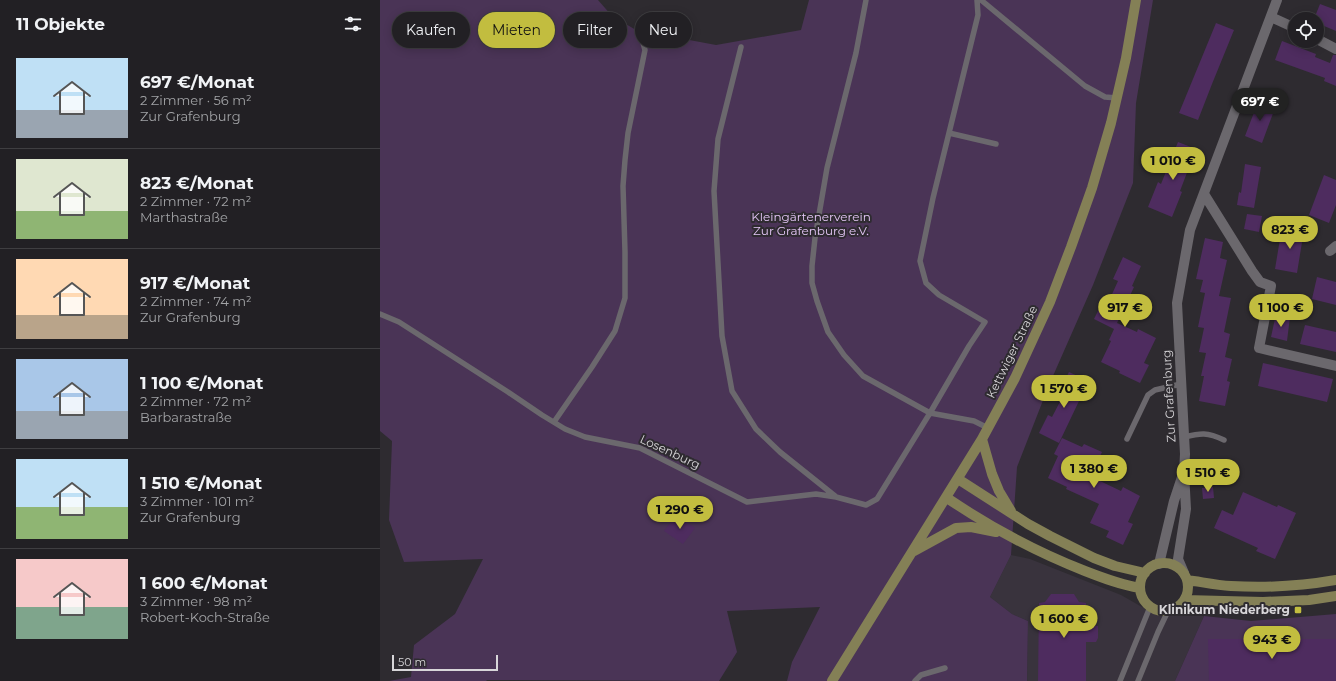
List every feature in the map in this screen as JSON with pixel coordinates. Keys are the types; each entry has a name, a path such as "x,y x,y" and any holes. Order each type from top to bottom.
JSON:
{"main road":[{"name":"Kettwiger Straße","path":"832,681 911,553 947,498 982,439 1015,378 1050,302 1092,188 1111,123 1126,58 1136,0"},
{"path":"982,439 999,492 1013,515"},
{"path":"958,479 1028,524 1094,558 1115,566 1145,573"},
{"path":"947,498 1003,534 1065,564 1119,584 1140,588"},
{"path":"911,553 956,528 971,527 1003,534"},
{"path":"1168,563 1177,566 1185,576 1188,590 1185,600 1178,607 1168,611 1159,611 1150,607 1145,602 1140,588 1141,580 1145,573 1151,567 1159,564 1168,563"},
{"path":"1185,576 1229,586 1260,587 1336,580"},
{"path":"1185,600 1263,602 1309,600 1336,596"}],"street":[{"name":"Zur Grafenburg","path":"1185,576 1178,559 1186,509 1177,303 1190,230 1277,0"},
{"path":"1271,16 1288,24"},
{"path":"1324,43 1336,49"},
{"path":"1204,194 1260,282 1271,286 1259,348 1336,366"},
{"name":"Zur Grafenburg","path":"1159,564 1174,501 1184,472"}],"lane":[{"path":"866,0 856,53 827,168 814,238 812,283 817,301 828,332 844,355 863,376 930,414 974,421 988,428"},
{"path":"977,0 978,15 949,134 996,144"},
{"path":"981,0 1085,86 1105,96 1117,98"},
{"path":"741,47 718,140 714,190 722,336 732,391 756,429 780,452 836,497"},
{"path":"554,422 615,331 625,298 623,186 628,133 644,48"},
{"name":"Losenburg","path":"380,314 406,326 565,429 585,436 640,448 747,502 816,494 836,497 866,505 876,499 930,414 969,346 985,322 939,295 926,283 920,261 933,198 949,134"},
{"path":"1127,439 1148,395 1155,390 1181,384"},
{"path":"1184,437 1194,434 1211,434 1224,440"},
{"path":"1120,681 1150,607"},
{"path":"1138,681 1163,619 1168,611"},
{"path":"915,681 921,675 945,668"}],"shaded area":[{"path":"1011,555 1030,559 1121,595 1156,615 1204,616 1175,681 1027,681 1028,621 1012,614 990,597"}],"green space":[{"name":"Kleingärtenerverein Zur Grafenburg e.V.","path":"380,0 598,0 608,12 563,12 563,48 627,48 627,25 635,29 635,48 692,48 692,40 716,45 801,30 809,0 1153,0 1136,103 1133,183 1093,285 1049,385 1017,467 1011,555 990,597 1012,614 1028,621 1027,681 787,681 792,662 820,607 727,611 737,652 719,681 389,681 411,677 414,645 455,614 483,559 404,562 389,520 392,441 380,431"},
{"path":"1336,614 1336,639 1209,639 1209,681 1175,681 1204,616 1251,621"}],"building":[{"path":"1320,4 1336,10 1336,31 1324,26 1324,12 1317,12"},
{"path":"1216,23 1234,30 1198,120 1179,113"},
{"path":"1282,41 1288,43 1288,48 1300,48 1316,54 1315,57 1330,63 1333,55 1336,55 1336,86 1324,81 1325,78 1275,60"},
{"path":"1258,102 1275,108 1262,143 1245,136"},
{"path":"1178,142 1196,149 1172,217 1148,207 1158,182 1161,184"},
{"path":"1245,164 1261,167 1254,208 1237,205 1239,192 1241,193"},
{"path":"1324,175 1336,180 1336,205 1329,223 1309,215"},
{"path":"1247,214 1262,216 1259,232 1244,229"},
{"path":"1282,227 1304,230 1297,273 1275,269"},
{"path":"1205,238 1223,242 1220,258 1227,260 1219,296 1231,298 1224,332 1230,334 1225,357 1232,359 1227,381 1230,382 1225,406 1199,401 1204,376 1201,376 1206,353 1199,352 1204,328 1198,327 1205,293 1200,292 1203,280 1196,279"},
{"path":"1123,257 1141,266 1132,286 1134,287 1117,323 1137,332 1138,329 1156,338 1144,363 1149,365 1140,383 1101,362 1111,341 1109,340 1114,329 1094,319 1103,301 1108,303 1118,281 1113,279"},
{"path":"1317,277 1336,282 1336,305 1312,299"},
{"path":"1276,314 1290,317 1287,341 1271,337"},
{"path":"1305,325 1336,332 1336,352 1300,344"},
{"path":"1263,363 1333,379 1327,402 1258,386"},
{"path":"1069,372 1086,380 1077,399 1079,401 1059,443 1039,433 1048,415 1052,417 1064,394 1059,392"},
{"path":"1062,438 1082,447 1084,444 1102,452 1091,475 1121,491 1123,487 1140,496 1128,522 1133,524 1123,545 1106,537 1109,531 1090,523 1099,504 1066,489 1067,487 1048,478 1058,456 1054,454"},
{"path":"1213,487 1214,498 1203,499 1202,488"},
{"path":"1243,492 1277,507 1278,505 1296,513 1275,559 1256,551 1258,548 1214,528 1222,510 1233,515"},
{"path":"676,515 695,528 683,544 664,531"},
{"path":"1051,594 1074,594 1079,602 1086,603 1086,626 1098,626 1098,638 1096,642 1086,642 1086,681 1038,681 1039,603 1045,602"},
{"path":"1208,639 1336,639 1336,681 1209,681"}],"place":[{"name":"Klinikum Niederberg","path":"1298,610"}]}
